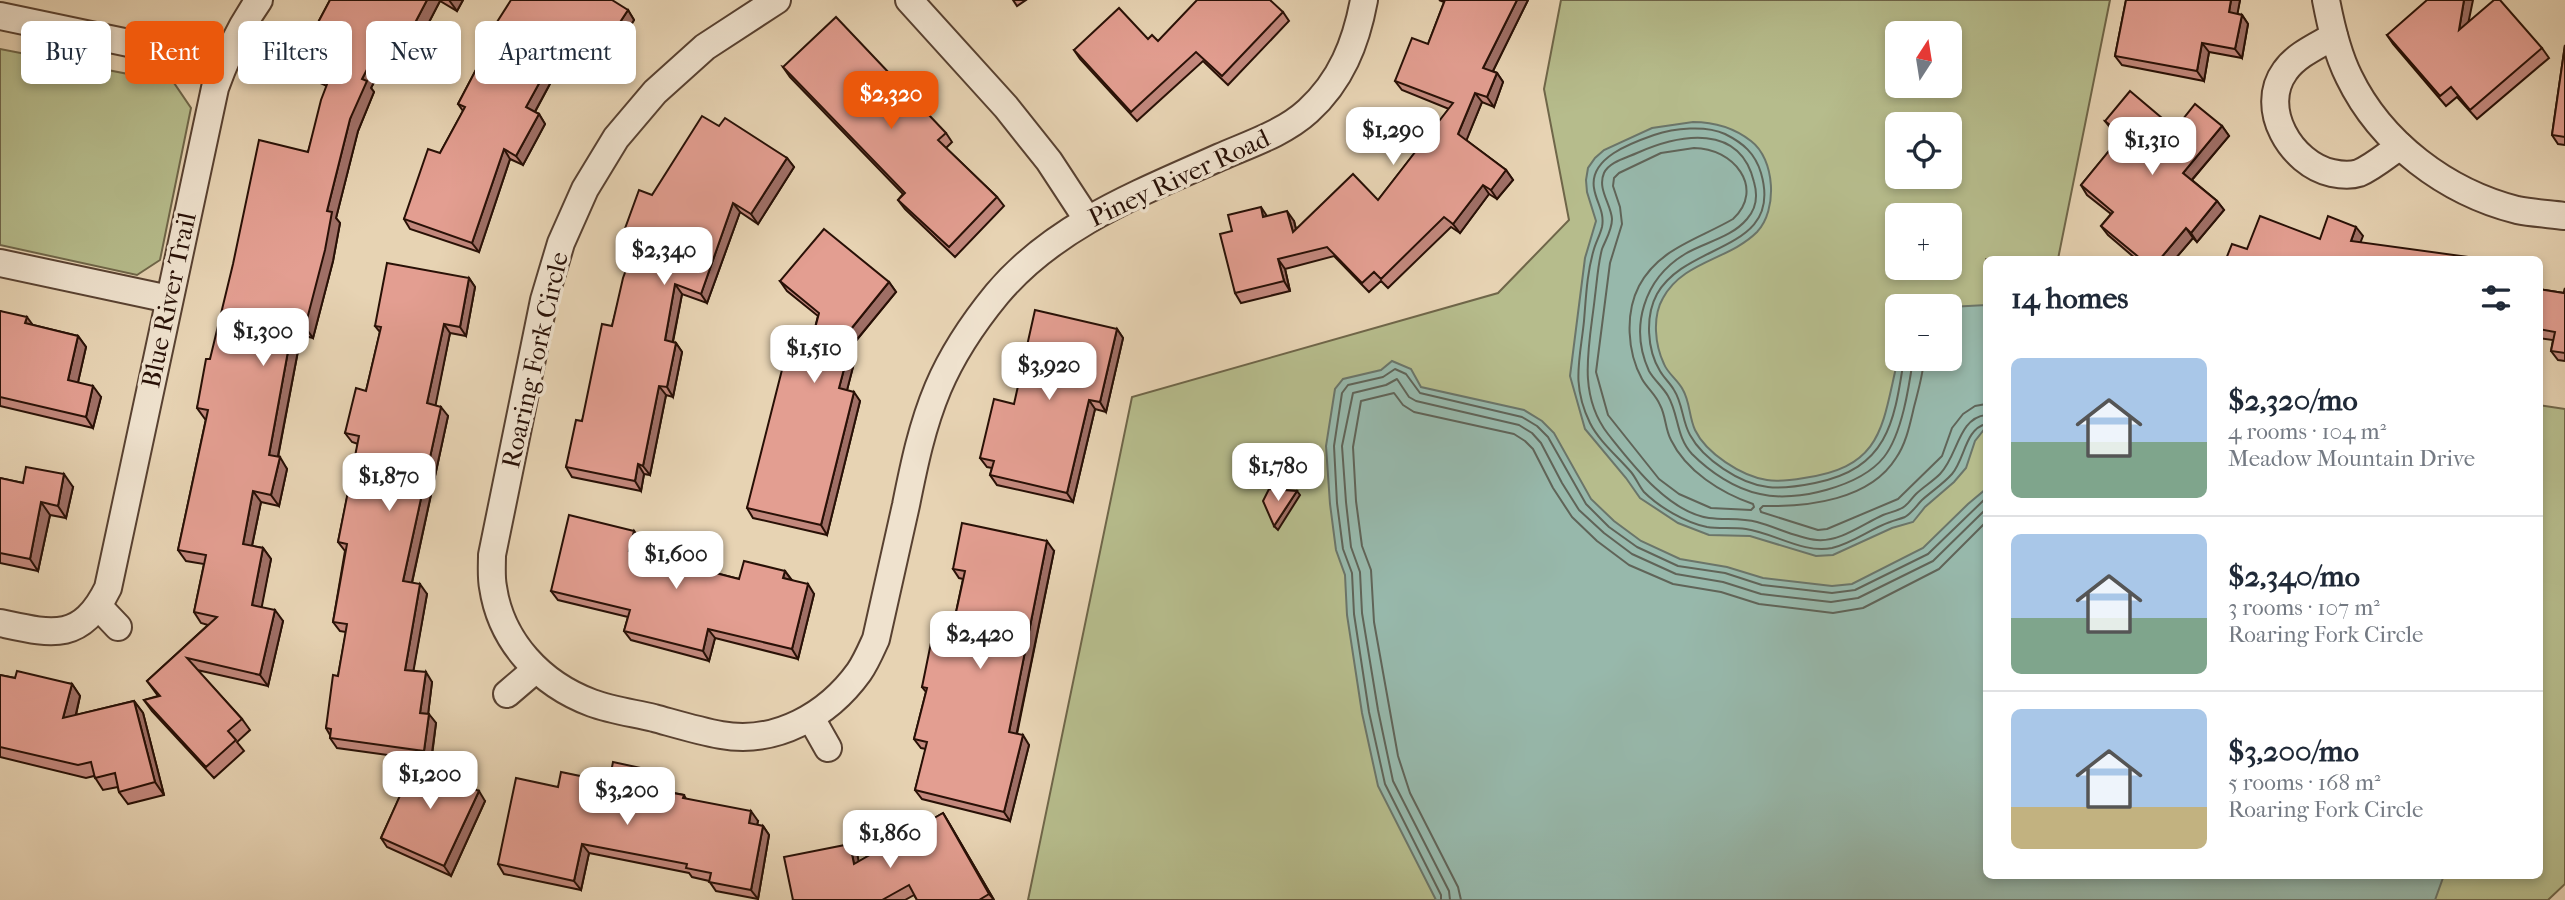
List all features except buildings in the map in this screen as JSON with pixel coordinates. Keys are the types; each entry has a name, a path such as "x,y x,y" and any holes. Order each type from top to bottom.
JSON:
{"street":[{"name":"Blue River Trail","path":"224,63 246,18 259,0"},
{"name":"Roaring Fork Circle","path":"776,0 705,47 655,92 617,138 585,188 561,243 544,300 492,555 493,587 502,621 519,651 535,670 564,691 593,703 723,736 752,737 786,730 811,718"},
{"path":"909,0 1006,107 1049,161 1087,219"},
{"name":"Piney River Road","path":"811,718 839,697 861,670 876,639 921,434 939,386 964,340 1007,284 1040,253 1087,219 1282,130 1308,112 1333,84 1351,52 1364,0"},
{"path":"2326,0 2334,37 2349,77 2372,114 2400,146 2431,171 2469,193 2518,210 2565,216"},
{"path":"0,16 125,42"},
{"path":"2334,37 2294,60 2283,73 2277,94 2277,116 2285,139 2301,158 2321,171 2343,175 2358,173 2400,146"},
{"name":"Blue River Trail","path":"99,607 108,588 216,84"},
{"path":"0,263 169,299"},
{"path":"0,623 46,633 67,630 86,620 99,607 118,627"},
{"path":"507,694 535,670"},
{"path":"811,718 828,748"}],"green space":[{"path":"1561,0 2110,0 2059,256 1983,256 1983,879 2543,879 2543,406 2565,409 2565,884 2548,900 1028,900 1132,397 1498,293 1569,220 1544,89"},
{"path":"0,49 21,53 21,84 111,84 111,71 125,73 125,84 175,84 191,108 160,260 137,275 0,245"}],"water":[{"path":"1693,122 1724,126 1737,132 1759,149 1765,160 1771,198 1764,223 1746,241 1682,276 1663,298 1656,322 1658,348 1664,364 1681,386 1700,439 1725,462 1746,474 1776,481 1799,479 1850,464 1865,453 1875,439 1888,404 1895,371 1962,371 1962,306 1983,305 1983,431 1975,441 1966,468 1913,522 1892,528 1833,555 1816,556 1750,536 1709,535 1678,523 1640,498 1585,429 1570,376 1585,258 1596,221 1586,180 1588,168 1604,150 1652,128"},
{"path":"1392,361 1411,369 1421,387 1524,410 1542,421 1554,433 1591,499 1641,541 1680,559 1727,567 1763,578 1832,586 1852,584 1923,548 1983,492 1983,879 2443,879 2435,900 1436,900 1378,786 1362,713 1347,615 1345,575 1336,550 1330,504 1326,446 1335,389 1343,379 1381,370"}]}
